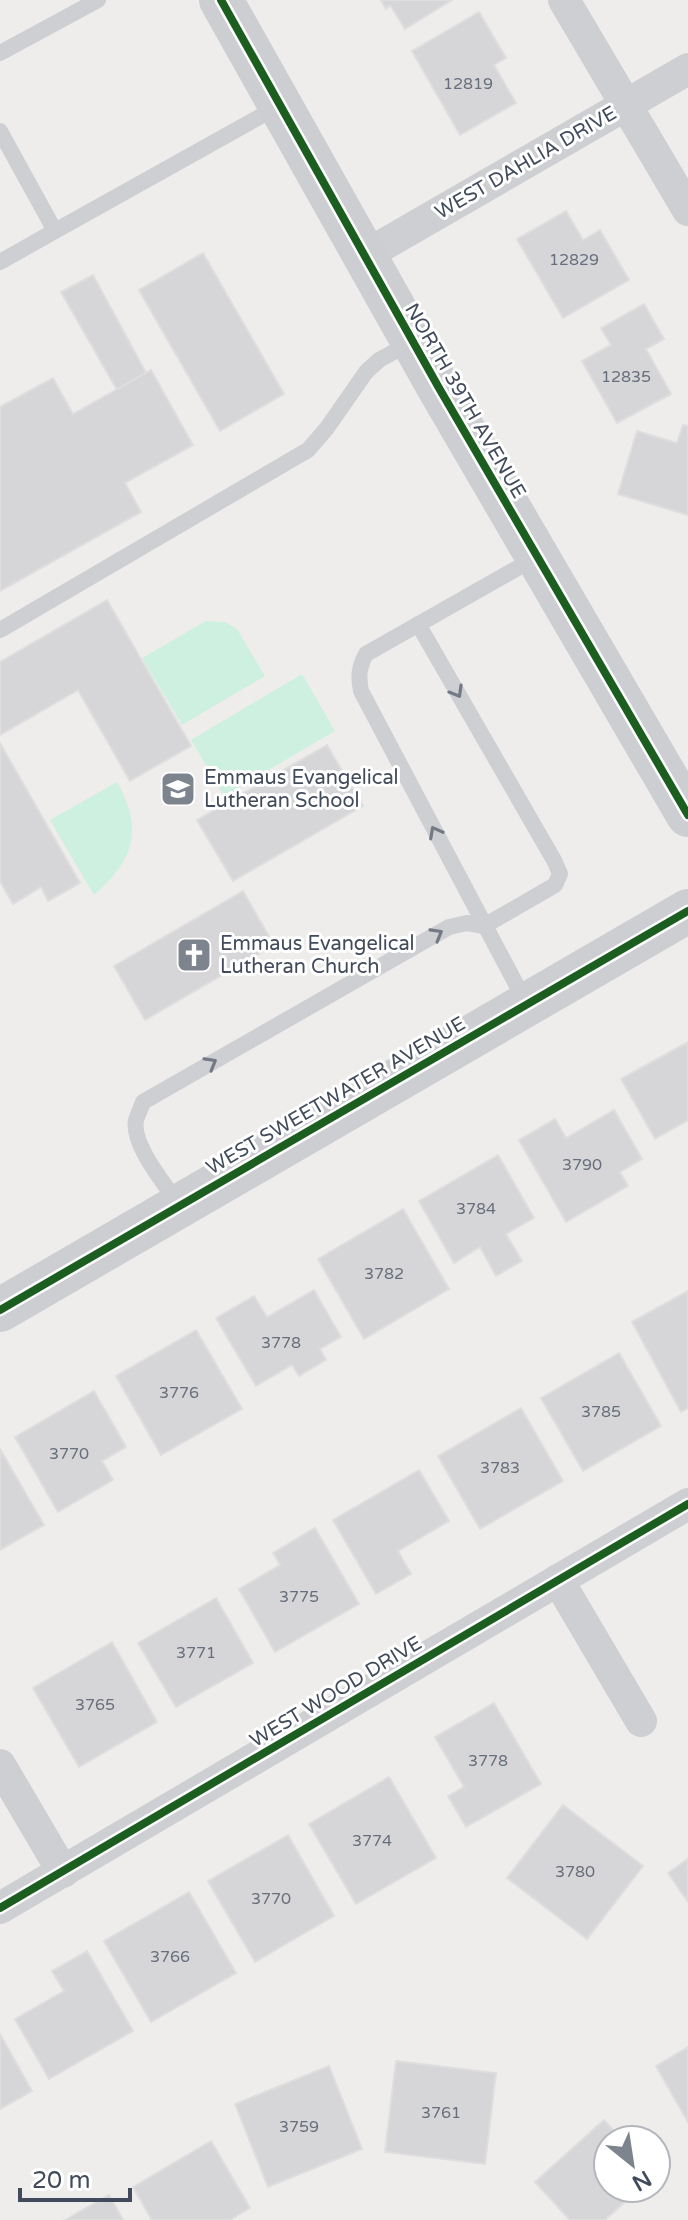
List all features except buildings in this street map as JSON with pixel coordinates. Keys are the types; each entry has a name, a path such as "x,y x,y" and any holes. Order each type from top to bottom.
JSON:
{"street":[{"name":"NORTH 39TH AVENUE","path":"221,0 412,342 688,815"},
{"path":"564,0 688,210"},
{"name":"WEST DAHLIA DRIVE","path":"364,256 688,69"},
{"name":"WEST SWEETWATER AVENUE","path":"0,1310 688,911"},
{"name":"WEST WOOD DRIVE","path":"0,1908 688,1504"},
{"path":"558,1580 641,1721"},
{"path":"0,1765 63,1872"}],"lane":[{"path":"0,53 98,0"},
{"path":"0,262 280,106"},
{"path":"0,131 55,231"},
{"path":"0,630 308,450 366,372 379,360 412,342"},
{"path":"526,1005 361,691 359,666 366,654 537,557"},
{"path":"179,1205 137,1138 136,1122 143,1102 449,927 467,923 484,926 555,885 560,874 418,624"}],"green space":[{"path":"206,621 225,622 237,629 265,676 182,725 142,658"},
{"path":"302,674 335,731 224,796 191,740"},
{"path":"117,782 130,815 131,843 118,869 94,895 50,820"}],"cycle path":[{"path":"221,0 439,388 688,815"},
{"path":"0,1310 688,911"},
{"path":"0,1908 688,1504"}],"place":[{"name":"Emmaus Evangelical Lutheran School","path":"178,789"},
{"name":"Emmaus Evangelical Lutheran Church","path":"194,955"}]}
